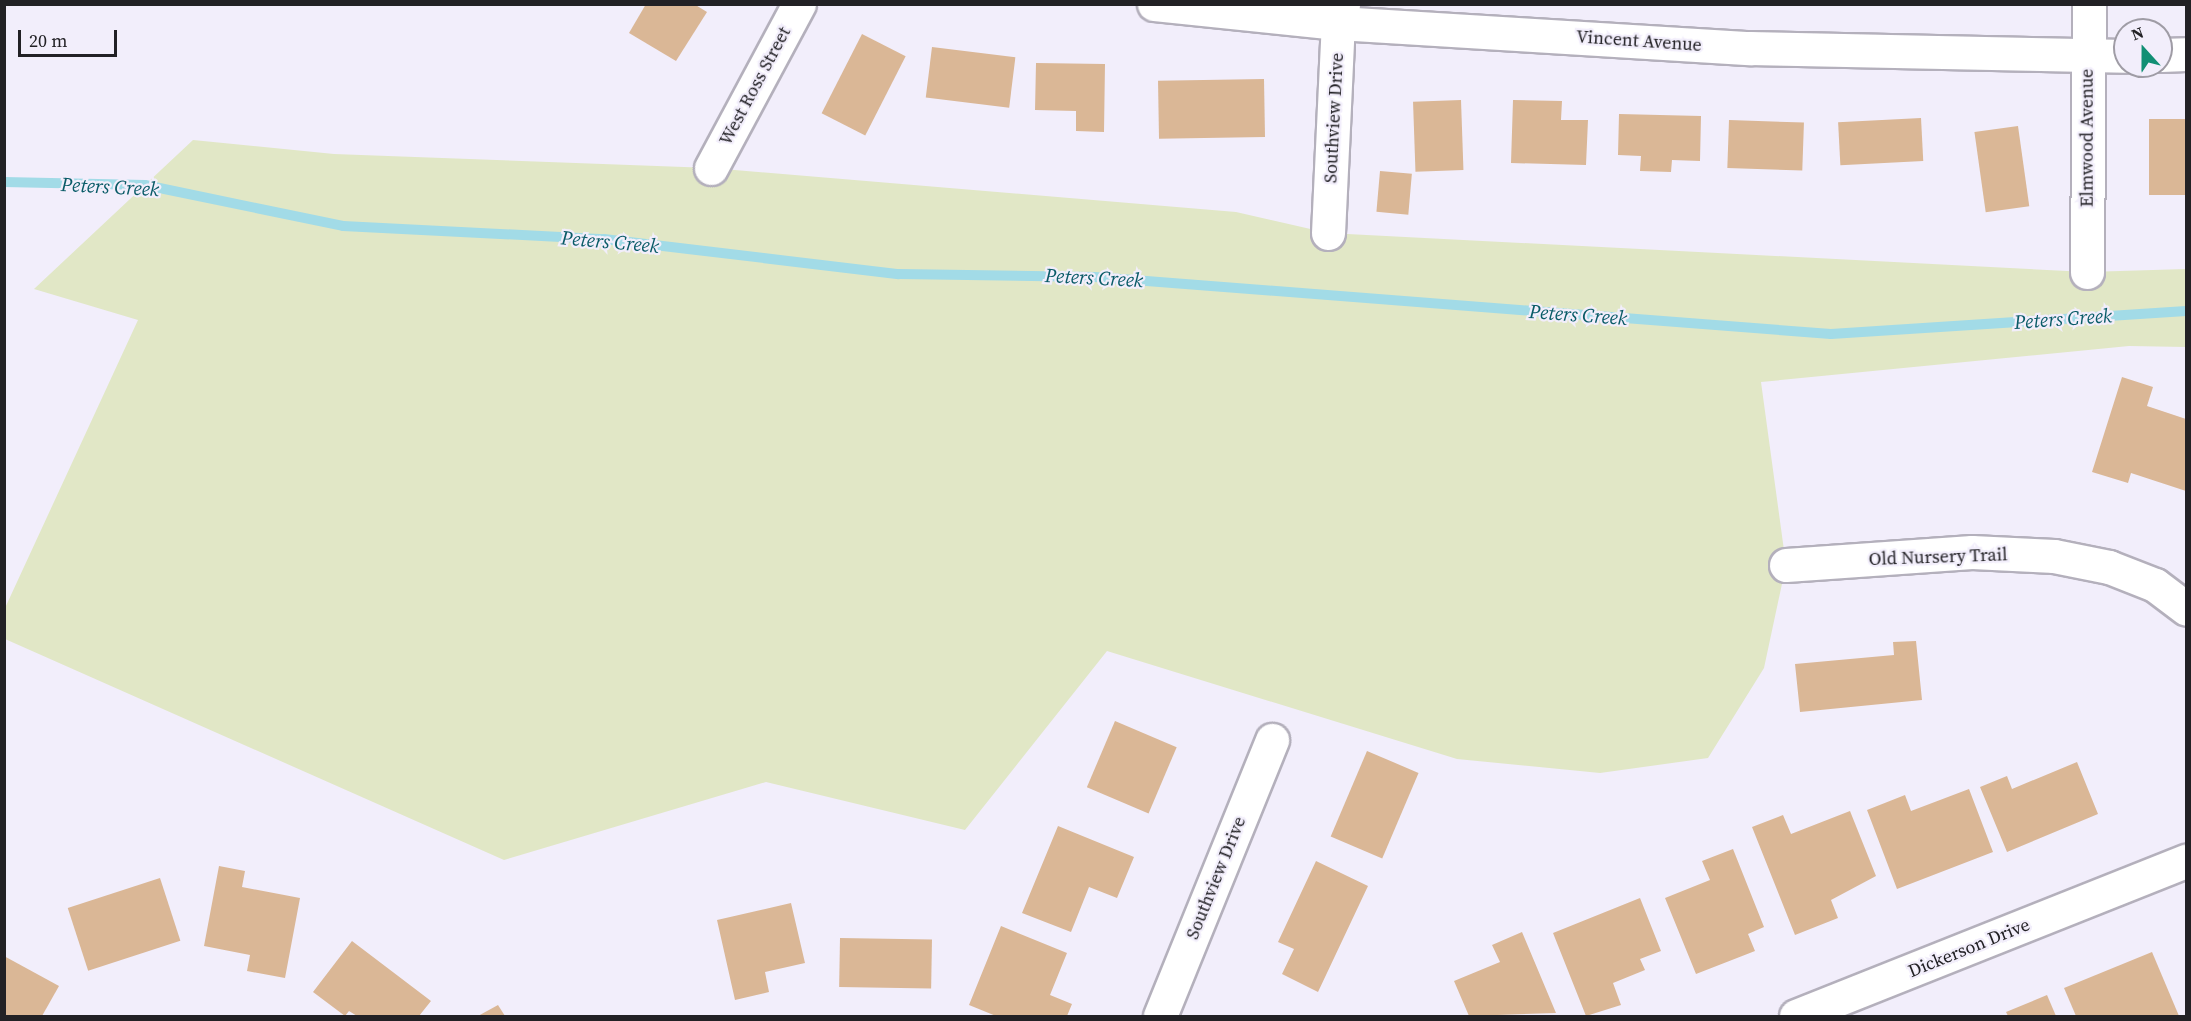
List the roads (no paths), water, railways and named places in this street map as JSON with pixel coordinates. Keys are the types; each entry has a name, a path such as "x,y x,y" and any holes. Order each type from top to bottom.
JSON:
{"street":[{"name":"West Ross Street","path":"711,168 799,4"},
{"name":"Vincent Avenue","path":"1154,4 1341,14 1749,48 2113,56"},
{"name":"Elmwood Avenue","path":"2087,272 2086,57 2089,4"},
{"name":"Southview Drive","path":"1328,233 1341,14"},
{"name":"Old Nursery Trail","path":"1786,565 1972,552 2054,556 2109,567 2155,585 2187,608"},
{"name":"Southview Drive","path":"1160,1017 1272,740"},
{"name":"Dickerson Drive","path":"1796,1017 2187,861"}],"waterway":[{"name":"Peters Creek","path":"4,182 145,185 343,226 604,239 899,274 1095,277 1831,334 2186,311"}]}
